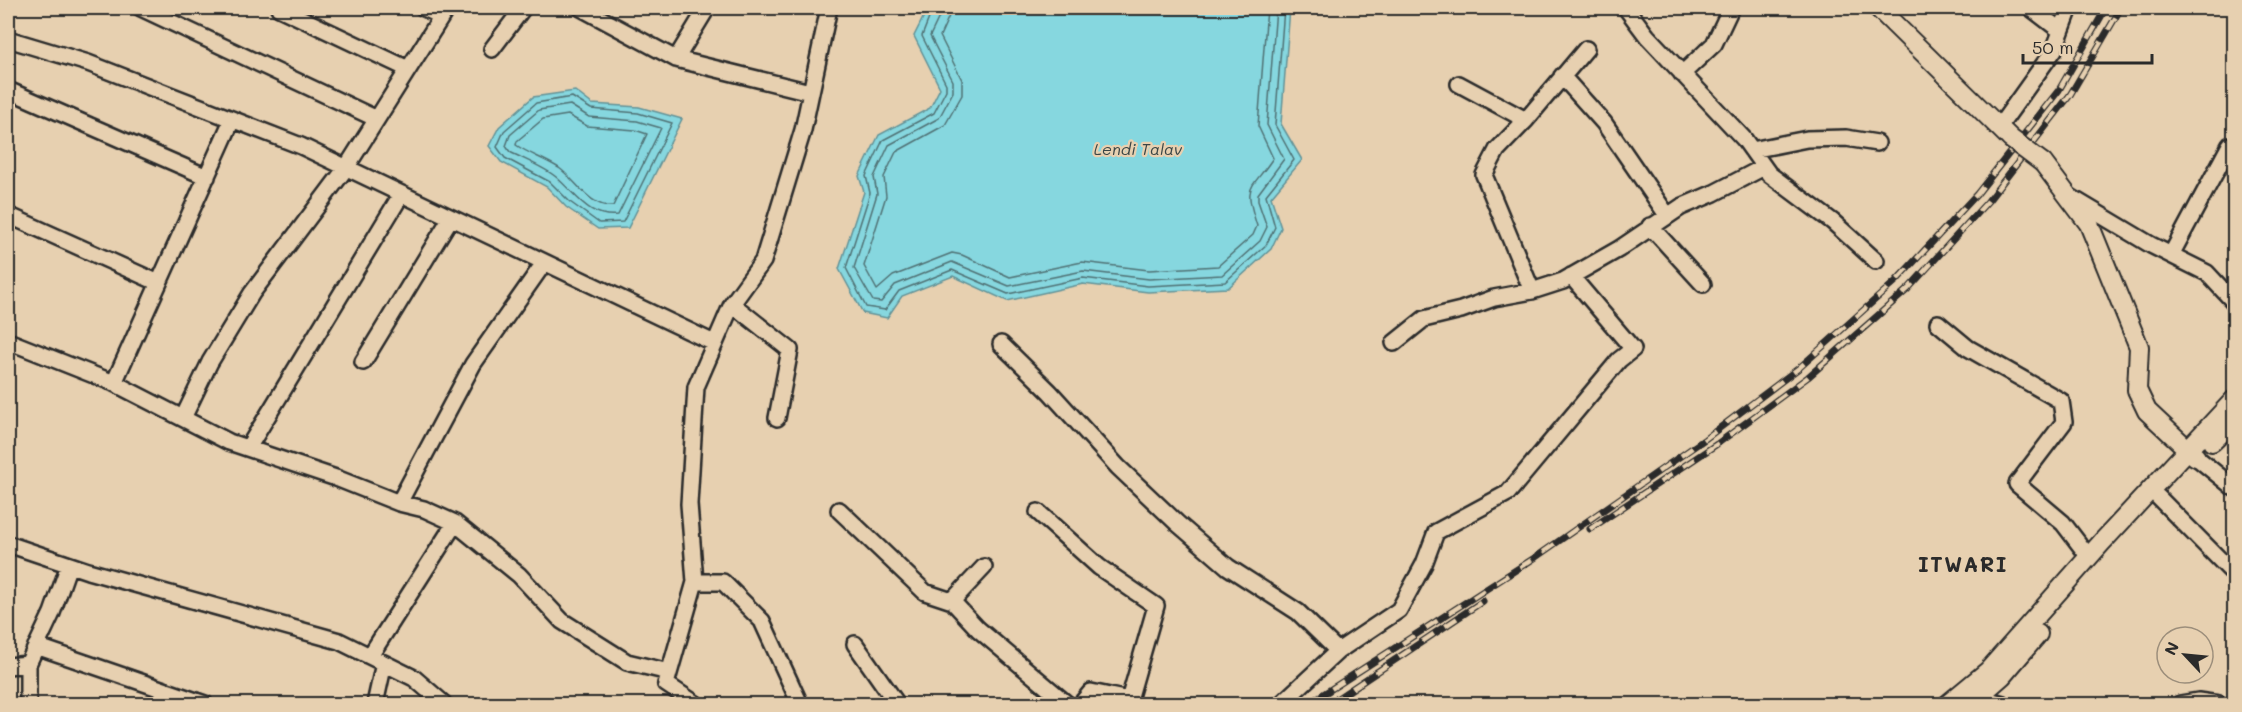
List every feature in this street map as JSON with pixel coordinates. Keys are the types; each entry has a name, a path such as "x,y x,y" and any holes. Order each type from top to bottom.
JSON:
{"street":[{"path":"141,8 377,119"},
{"path":"279,8 408,69"},
{"path":"183,418 210,362 252,293 346,168 444,12 424,8"},
{"path":"492,49 523,8"},
{"path":"581,8 676,59 810,92"},
{"path":"676,59 706,8"},
{"path":"696,705 666,684 695,582 689,504 696,387 732,304 763,261 803,130 828,8"},
{"path":"1626,8 1647,36 1744,139 1769,174 1833,222 1876,261"},
{"path":"1683,74 1714,44 1731,8"},
{"path":"1878,8 2005,133 2043,164 2089,224 2139,347 2137,390 2147,411 2192,454 2235,488"},
{"path":"2031,8 2061,31"},
{"path":"2005,133 2054,50 2070,8"},
{"path":"8,39 88,63 301,146 714,344"},
{"path":"1532,291 1484,176 1497,150 1526,120 1586,49"},
{"path":"1562,76 1604,123 1667,215"},
{"path":"1459,84 1526,120"},
{"path":"8,90 207,177"},
{"path":"114,383 232,120"},
{"path":"1752,150 1807,139 1846,138 1877,143"},
{"path":"2171,255 2230,145"},
{"path":"1394,343 1424,319 1461,310 1494,298 1532,291 1571,276 1619,249 1667,215 1764,166"},
{"path":"248,448 400,195"},
{"path":"2067,195 2207,273 2235,302"},
{"path":"8,215 159,283"},
{"path":"363,362 450,219"},
{"path":"1650,226 1703,284"},
{"path":"399,503 473,364 544,263"},
{"path":"1281,705 1338,651 1399,610 1424,564 1436,532 1508,494 1619,360 1633,349 1571,276"},
{"path":"732,304 790,350 777,418"},
{"path":"1938,322 1968,348 2061,400 2064,422 2017,484 2062,523 2093,562"},
{"path":"8,341 114,383 229,442 336,478 399,503 424,509 455,523 519,575 562,621 627,662 669,672"},
{"path":"1001,344 1050,392 1118,467 1177,523 1228,567 1298,612 1338,651"},
{"path":"1948,705 1971,697 2002,676 2057,603 2192,454 2235,400"},
{"path":"2192,454 2235,421"},
{"path":"2154,494 2235,574"},
{"path":"838,510 925,592 952,601 978,629 1067,705"},
{"path":"1038,512 1099,567 1155,606 1131,702 1091,692 1081,705"},
{"path":"375,705 377,659 455,523"},
{"path":"8,544 69,565 339,641 414,678 444,705"},
{"path":"28,705 28,664 52,613 69,565"},
{"path":"952,601 984,567"},
{"path":"695,582 723,582 762,621 800,705"},
{"path":"855,644 897,705"},
{"path":"36,646 205,705"},
{"path":"8,666 28,664"},
{"path":"1971,697 2003,705"},
{"path":"2180,705 2198,701 2219,705"}],"water":[{"name":"Lendi Talav","path":"928,8 1290,8 1281,124 1302,160 1271,197 1281,228 1271,249 1228,288 1148,292 1083,284 1007,301 953,276 902,296 887,318 863,313 839,269 864,192 859,176 879,135 930,108 940,88 914,36"},
{"path":"575,91 592,104 639,107 682,119 628,228 598,229 566,207 547,187 501,162 489,146 499,127 533,97"}],"railway":[{"path":"1308,704 1536,557 1705,439 1799,368 1896,281 1977,194 2059,90 2106,8"},
{"path":"1590,529 1717,444 1808,377 1908,289 1988,201 2070,95 2121,8"},
{"path":"1329,704 1483,601"}],"district":[{"name":"ITWARI","path":"1963,565"}]}
